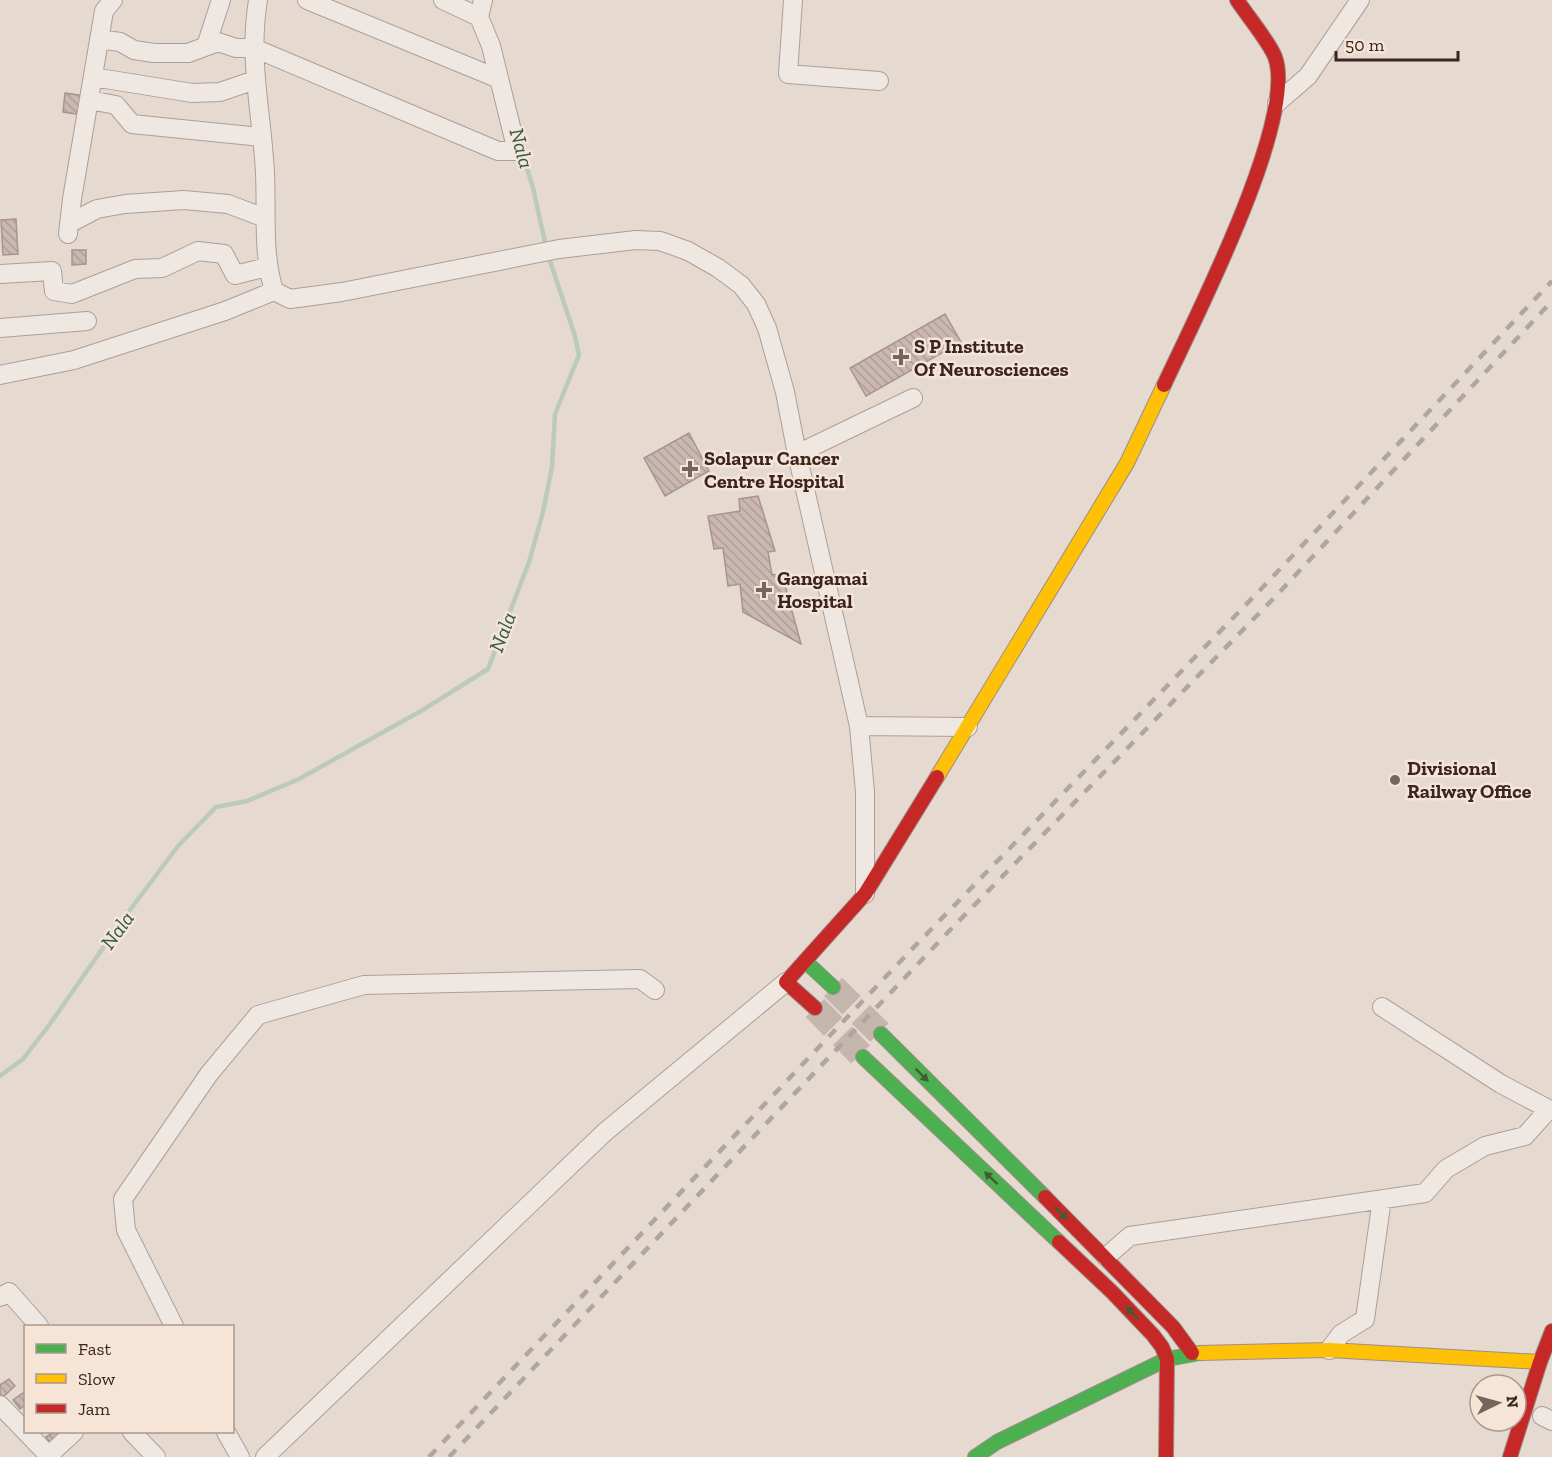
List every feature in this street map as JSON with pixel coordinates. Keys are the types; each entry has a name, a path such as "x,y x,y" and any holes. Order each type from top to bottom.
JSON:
{"street":[{"path":"113,0 104,11 69,229 97,209 126,204 184,200 228,204 265,218"},
{"path":"206,46 220,0"},
{"path":"258,0 253,27 255,80 265,172 267,267 274,291 290,299 342,292 533,253 636,240 660,241 688,251 718,268 741,285 756,304 767,328 785,392 859,726 865,792 865,894"},
{"path":"307,0 499,80"},
{"path":"99,39 120,42 134,50 154,53 188,53 218,42 236,48 254,48 498,151 517,151 481,8 443,0"},
{"path":"793,0 788,74 879,81"},
{"path":"264,1457 605,1132 786,982 865,894 969,727 1127,463 1220,265 1251,189 1268,139 1277,103 1279,78 1275,56 1237,0"},
{"path":"1277,103 1308,76 1360,0"},
{"path":"93,76 192,93 220,92 255,80"},
{"path":"89,100 116,105 132,124 261,137"},
{"path":"0,274 52,271 54,291 72,294 135,269 162,268 198,251 224,254 235,275 267,267"},
{"path":"0,375 74,360 225,311 274,291"},
{"path":"0,328 87,321"},
{"path":"797,454 913,398"},
{"path":"859,726 969,727"},
{"path":"806,962 833,987"},
{"path":"174,1325 126,1230 123,1199 209,1074 258,1015 364,986 640,979 655,990"},
{"path":"786,982 814,1008"},
{"path":"1106,1257 1130,1236 1425,1193 1446,1169 1485,1146 1526,1136 1550,1110 1501,1084 1382,1007"},
{"path":"881,1034 1106,1257 1173,1327 1192,1353"},
{"path":"864,1057 1112,1292 1153,1335 1167,1359 1166,1457"},
{"path":"1329,1350 1341,1334 1365,1319 1382,1199"},
{"path":"0,1297 9,1292 38,1325"},
{"path":"1510,1457 1539,1362 1552,1331"},
{"path":"975,1457 997,1442 1167,1359 1192,1353 1329,1350 1539,1362"},
{"path":"0,1405 24,1430"},
{"path":"26,1433 48,1456 72,1433"},
{"path":"134,1433 156,1457"},
{"path":"227,1433 240,1457"}],"building":[{"path":"65,93 85,96 82,115 63,112"},
{"path":"16,219 18,254 3,255 1,220"},
{"path":"72,250 86,250 86,264 72,265"},
{"path":"945,314 961,342 866,396 850,368"},
{"path":"689,433 709,471 665,496 644,458"},
{"path":"758,496 775,551 768,552 772,575 782,574 801,644 743,612 740,584 728,586 723,548 714,549 708,516 740,511 739,499"},
{"path":"9,1379 15,1386 3,1397 0,1394 0,1385"},
{"path":"24,1392 24,1406 20,1409 13,1400"},
{"path":"52,1433 62,1433 53,1446 46,1437"}],"waterway":[{"name":"Nala","path":"522,151 546,247"},
{"name":"Nala","path":"0,1076 23,1059 178,846 216,807 247,801 299,779 421,711 488,669 529,562 543,512 552,467 555,414 579,355 575,336 548,255"}],"tunnel":[{"path":"833,987 881,1034"},
{"path":"815,1008 863,1057"}],"railway":[{"path":"429,1457 915,946 1263,587 1552,281"},
{"path":"449,1457 952,928 1274,598 1552,301"}],"traffic: fast":[{"path":"806,962 833,987"},
{"path":"881,1034 1045,1197"},
{"path":"863,1057 1059,1242"},
{"path":"975,1457 997,1442 1167,1359 1200,1353"}],"traffic: slow":[{"path":"937,777 1127,463 1164,385"},
{"path":"1200,1353 1329,1350 1540,1362"}],"traffic: jam":[{"path":"1164,385 1239,221 1258,171 1271,126 1278,86 1275,57 1237,0"},
{"path":"815,1008 786,982 865,894 937,777"},
{"path":"1045,1197 1173,1327 1192,1353"},
{"path":"1059,1242 1112,1292 1162,1347 1167,1359 1166,1457"},
{"path":"1510,1457 1552,1331"}],"place":[{"name":"S P Institute Of Neurosciences","path":"901,357"},
{"name":"Solapur Cancer Centre Hospital","path":"690,469"},
{"name":"Gangamai Hospital","path":"764,590"},
{"name":"Divisional Railway Office","path":"1395,780"}]}
